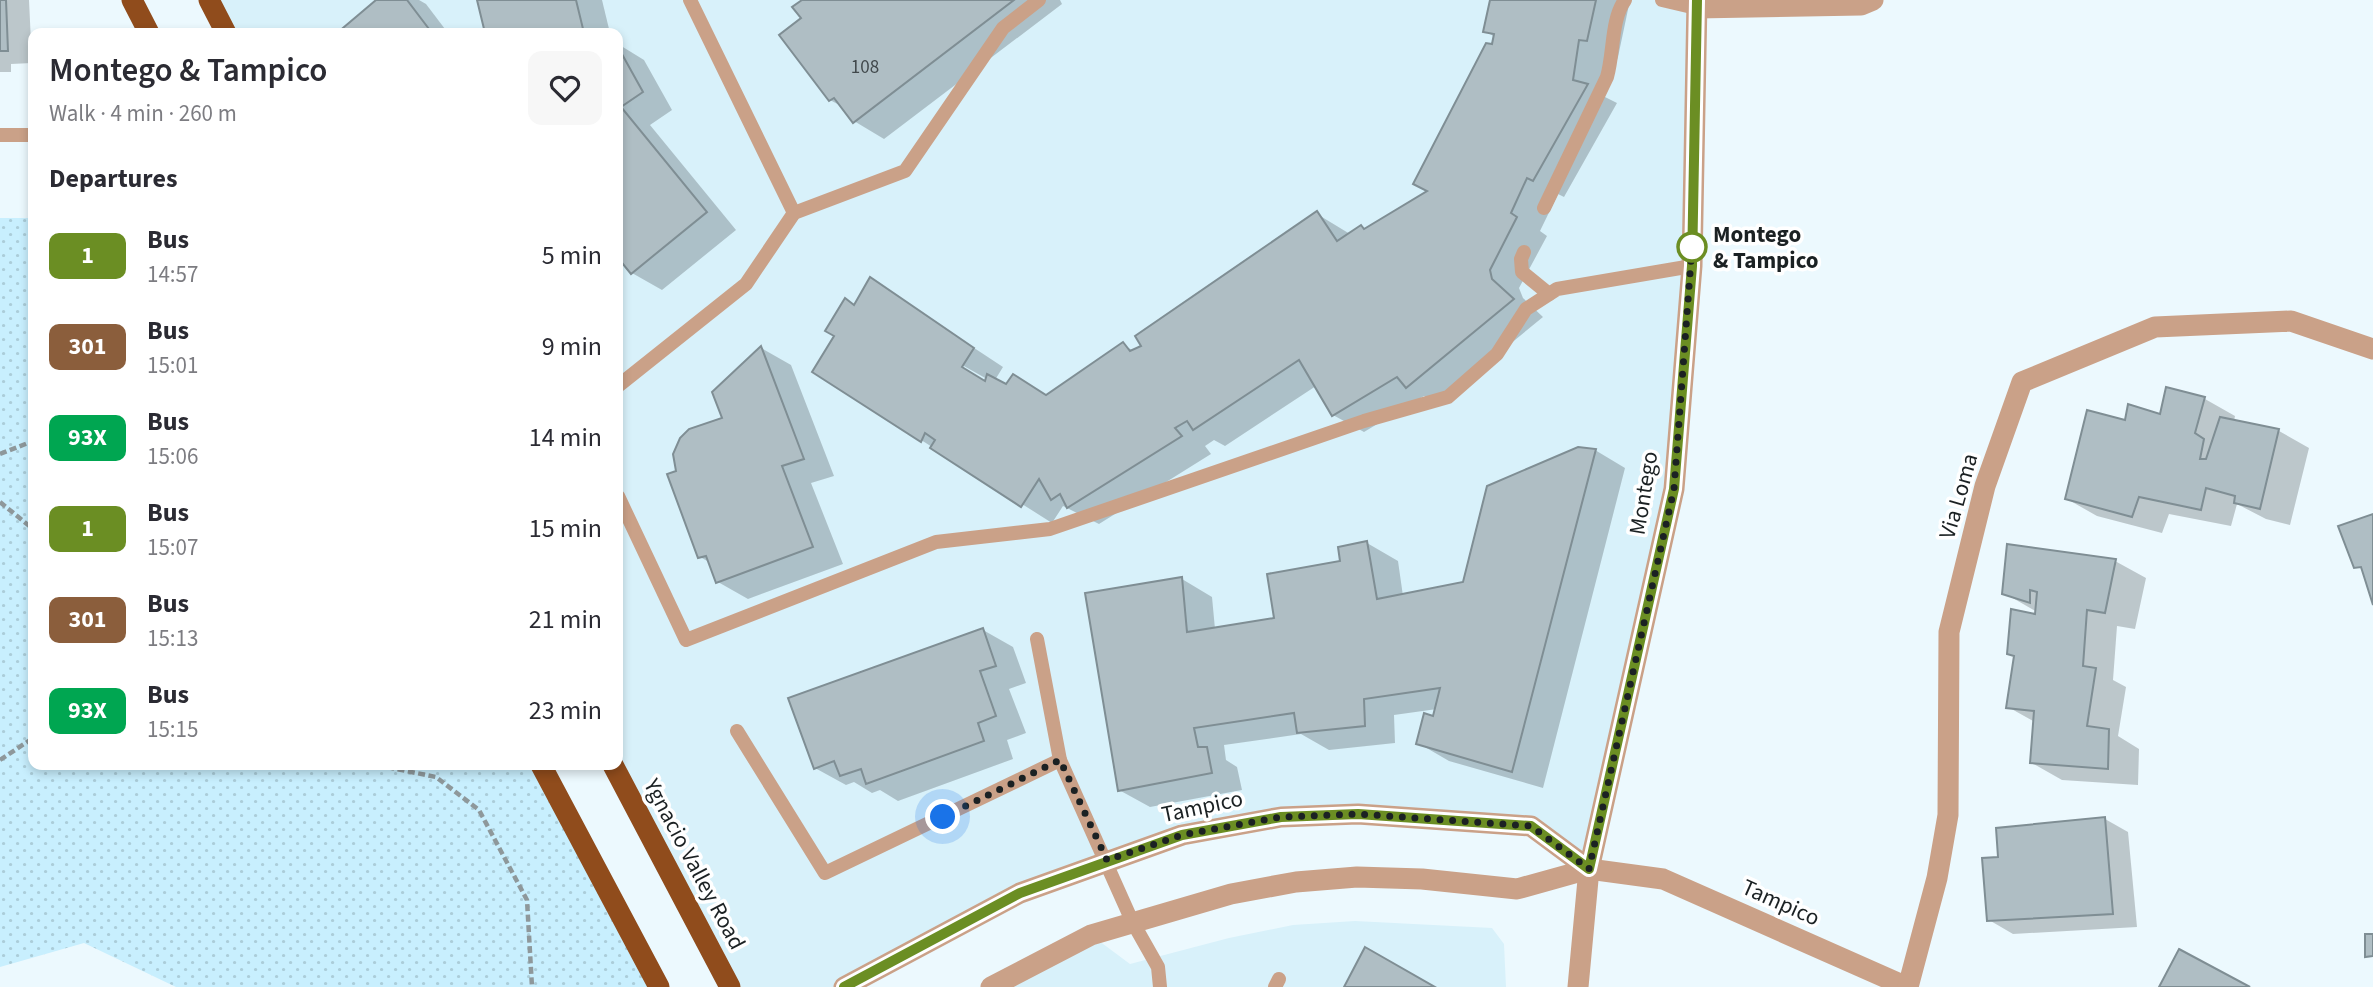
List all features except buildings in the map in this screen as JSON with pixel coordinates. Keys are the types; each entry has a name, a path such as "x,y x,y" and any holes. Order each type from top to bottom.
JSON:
{"highway":[{"path":"132,0 146,28"},
{"path":"209,0 223,28"},
{"path":"544,770 659,987"},
{"name":"Ygnacio Valley Road","path":"616,770 730,987"}],"street":[{"path":"1696,4 1861,5 1873,0"},
{"name":"Montego","path":"1578,987 1589,869 1674,489 1692,266 1696,4"},
{"name":"Via Loma","path":"1908,987 1937,878 1948,815 1949,632 1985,486 2022,382 2155,327 2291,321 2373,349"},
{"name":"Tampico","path":"844,987 1020,893 1107,860 1194,832 1281,817 1358,814 1531,826 1589,869"},
{"name":"Tampico","path":"991,987 1091,935 1231,894 1296,882 1357,877 1422,879 1517,889 1589,869 1664,878 1908,987"}],"lane":[{"path":"623,382 746,284 794,213 905,171 1003,27 1040,0"},
{"path":"1544,208 1607,77 1614,54 1617,10 1626,0"},
{"path":"1662,0 1696,4"},
{"path":"692,1 794,213"},
{"path":"0,135 28,135"},
{"path":"1524,252 1521,259 1522,272 1549,294"},
{"path":"623,507 686,639 936,542 1050,529 1364,421 1448,397 1497,354 1527,309 1557,289 1692,266"},
{"path":"1037,639 1060,760 1132,921 1158,967 1160,987"},
{"path":"737,731 825,873 1060,760"}],"path":[{"path":"0,454 28,443"},
{"path":"0,502 28,525"},
{"path":"0,760 28,741"},
{"path":"402,770 436,777 479,810 527,900 532,987"}],"shaded area":[{"path":"209,0 1697,0 1674,489 1589,869 1531,826 1281,817 1107,860 844,987 730,987 621,770 623,770 623,28 223,28"},
{"path":"0,218 28,218 28,770 544,770 659,987 176,987 84,943 0,967"},
{"path":"1355,921 1492,928 1504,944 1506,987 991,987 1091,935 1130,964 1229,938 1293,925"}],"bus line":[{"name":"1","path":"844,987 1020,893 1182,835 1281,817 1358,814 1531,826 1589,869 1674,489 1692,266 1697,0"}],"place":[{"name":"Montego & Tampico","path":"1692,247"}],"route":[{"path":"943,817 1060,760 1107,860 1182,835 1281,817 1358,814 1531,826 1589,869 1674,489 1692,247"}]}
